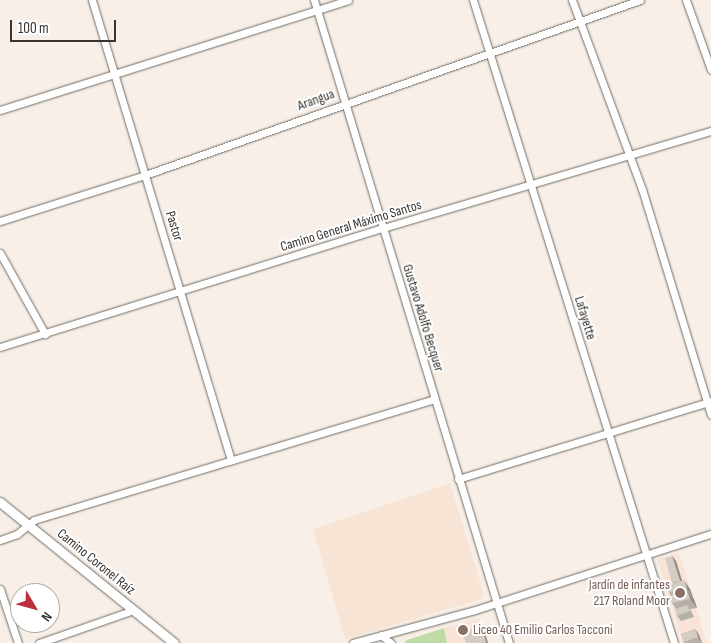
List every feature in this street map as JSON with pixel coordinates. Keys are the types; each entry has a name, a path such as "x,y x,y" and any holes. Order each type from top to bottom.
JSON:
{"street":[{"name":"Pastor","path":"92,0 232,460"},
{"name":"Gustavo Adolfo Becquer","path":"314,0 509,643"},
{"path":"0,110 348,0"},
{"name":"Lafayette","path":"472,0 606,433 674,643"},
{"path":"572,0 630,156 709,402 711,415"},
{"name":"Arangua","path":"0,221 145,175 488,52 640,0"},
{"path":"686,0 711,70"},
{"name":"Camino General Máximo Santos","path":"0,347 383,228 531,186 711,131"},
{"path":"0,253 45,334"},
{"path":"0,540 17,534 34,520 434,399"},
{"path":"458,479 709,402"},
{"name":"Camino Coronel Raíz","path":"0,502 174,643"},
{"path":"353,643 497,603 711,534"},
{"path":"0,589 18,643"},
{"path":"39,643 122,616 134,610"},
{"path":"381,635 390,643"}],"shaded area":[{"path":"450,483 484,594 482,599 345,639 313,529"},
{"name":"Jardín de infantes 217 Roland Moor","path":"679,553 707,643 683,643 657,559"},
{"name":"Liceo 40 Emilio Carlos Tacconi","path":"479,618 488,643 447,643 444,628"}],"green space":[{"path":"444,628 447,643 404,643 407,640"}],"building":[{"path":"672,556 680,581 672,583 665,558"},
{"path":"684,580 687,589 684,592 687,591 690,599 672,603 670,596 681,592 680,589 669,593 666,586"},
{"path":"687,605 690,611 677,616 675,609"},
{"path":"481,626 486,643 466,643 462,632"},
{"path":"695,629 698,637 684,642 681,634"}],"place":[{"name":"Jardín de infantes 217 Roland Moor","path":"680,593"},
{"name":"Liceo 40 Emilio Carlos Tacconi","path":"463,630"}]}
